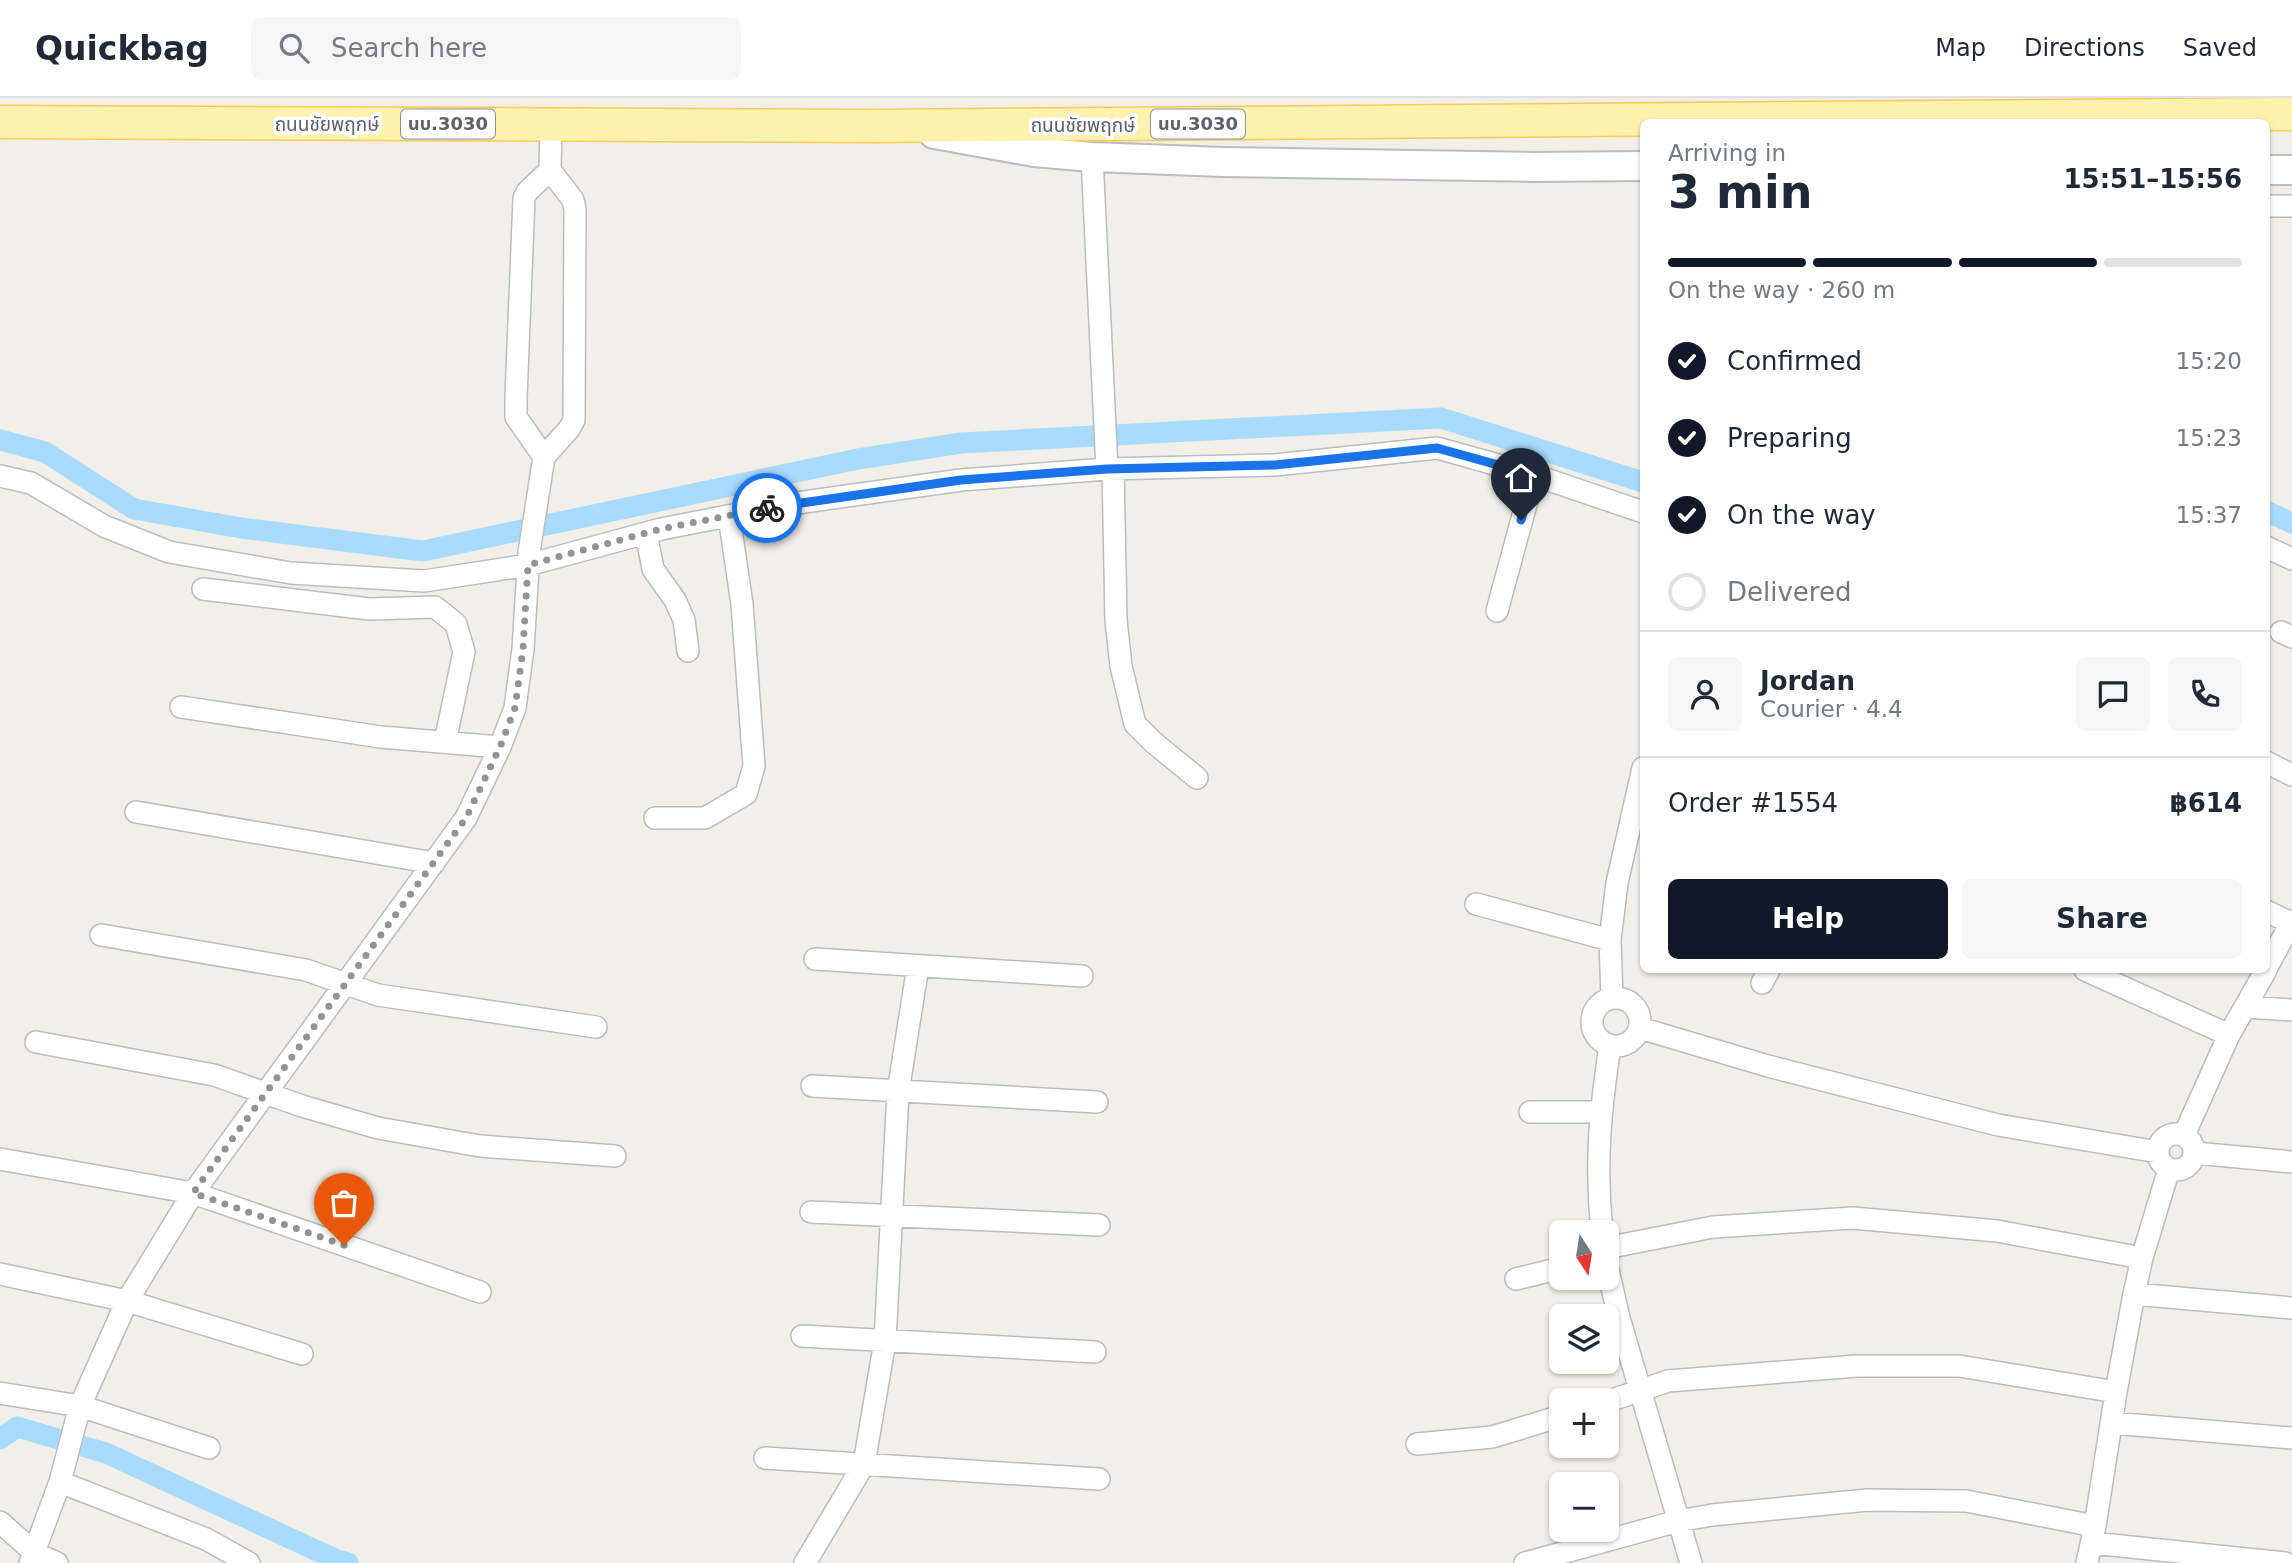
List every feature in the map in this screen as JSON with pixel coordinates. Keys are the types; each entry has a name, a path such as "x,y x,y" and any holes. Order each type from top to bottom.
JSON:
{"main road":[{"name":"ถนนชัยพฤกษ์","path":"0,122 551,124 670,127 2292,114"},
{"path":"897,126 998,146 1092,157 1223,162 1640,166"},
{"path":"2270,130 2292,129"},
{"path":"2270,170 2292,170"}],"street":[{"path":"32,1558 62,1477 79,1412 127,1301 193,1193 466,818 500,747 515,708 523,649 528,559 544,457 574,420 575,209 573,200 550,170 551,124"},
{"path":"1092,157 1116,620 1121,666 1135,724 1197,778"},
{"path":"1534,167 1573,175 1640,179"},
{"path":"544,457 516,417 516,397 524,198 550,170"},
{"path":"2270,206 2292,206"},
{"path":"0,476 30,484 104,526 169,552 291,573 424,581 790,504 961,480 1109,466 1275,465 1437,448 1534,475 1640,511"},
{"path":"1497,611 1534,475"},
{"path":"655,818 705,818 746,794 754,766 742,604 729,516"},
{"path":"646,533 653,569 676,600 684,620 688,651"},
{"path":"2270,549 2292,559"},
{"path":"203,589 369,609 435,607 456,624 464,652 445,742"},
{"path":"181,707 381,737 500,747"},
{"path":"2270,764 2292,775"},
{"path":"1612,998 1609,940 1617,883 1640,781"},
{"path":"136,812 434,863"},
{"path":"1476,904 1609,940"},
{"path":"2270,913 2292,922 2270,962"},
{"path":"101,935 306,970 378,995 596,1027"},
{"path":"815,959 1082,976"},
{"path":"805,1563 864,1464 885,1341 898,1093 918,966"},
{"path":"2092,973 2229,1035"},
{"path":"1640,1028 1768,1066 1998,1125 2163,1161 2183,1170 2193,1160 2190,1144 2229,1035 2264,973"},
{"path":"1612,998 1620,998 1634,1006 1641,1020 1640,1028 1632,1041 1625,1045 1610,1046 1596,1037 1591,1021 1598,1006 1612,998"},
{"path":"2246,1007 2292,1010"},
{"path":"36,1042 214,1075 378,1128 480,1146 615,1156"},
{"path":"1601,1220 1597,1185 1600,1112 1610,1046"},
{"path":"812,1086 898,1093 1097,1102"},
{"path":"1530,1112 1600,1112"},
{"path":"2091,1544 2134,1294 2163,1161 2164,1139 2177,1134 2190,1144 2292,1162"},
{"path":"0,1159 193,1193 480,1292"},
{"path":"811,1212 1099,1225"},
{"path":"1619,1245 1713,1227 1853,1217 1997,1231 2142,1258"},
{"path":"1516,1279 1549,1271"},
{"path":"0,1274 127,1301 302,1354"},
{"path":"1613,1290 1639,1390 1691,1563"},
{"path":"2134,1294 2292,1308"},
{"path":"802,1336 1095,1352"},
{"path":"1619,1397 1668,1381 1870,1366 1959,1366 2116,1392"},
{"path":"0,1393 209,1448"},
{"path":"1417,1444 1492,1437 1549,1420"},
{"path":"2112,1423 2292,1438"},
{"path":"765,1458 1099,1479"},
{"path":"62,1477 206,1539 249,1563"},
{"path":"1525,1563 1678,1521 1712,1515 1868,1500 1966,1501 2091,1544 2285,1563"},
{"path":"0,1522 32,1558 57,1563"}],"waterway":[{"path":"0,440 45,452 134,509 241,528 423,551 858,459 961,443 1441,418 1640,481"},
{"path":"2270,513 2292,523"},
{"path":"0,1439 17,1427 106,1453 348,1563"}],"way so far":[{"path":"344,1245 193,1193 466,818 500,747 515,708 523,649 528,565 661,529 767,508"}],"route":[{"path":"767,508 961,480 1107,469 1275,465 1437,448 1534,475 1521,520"}]}
